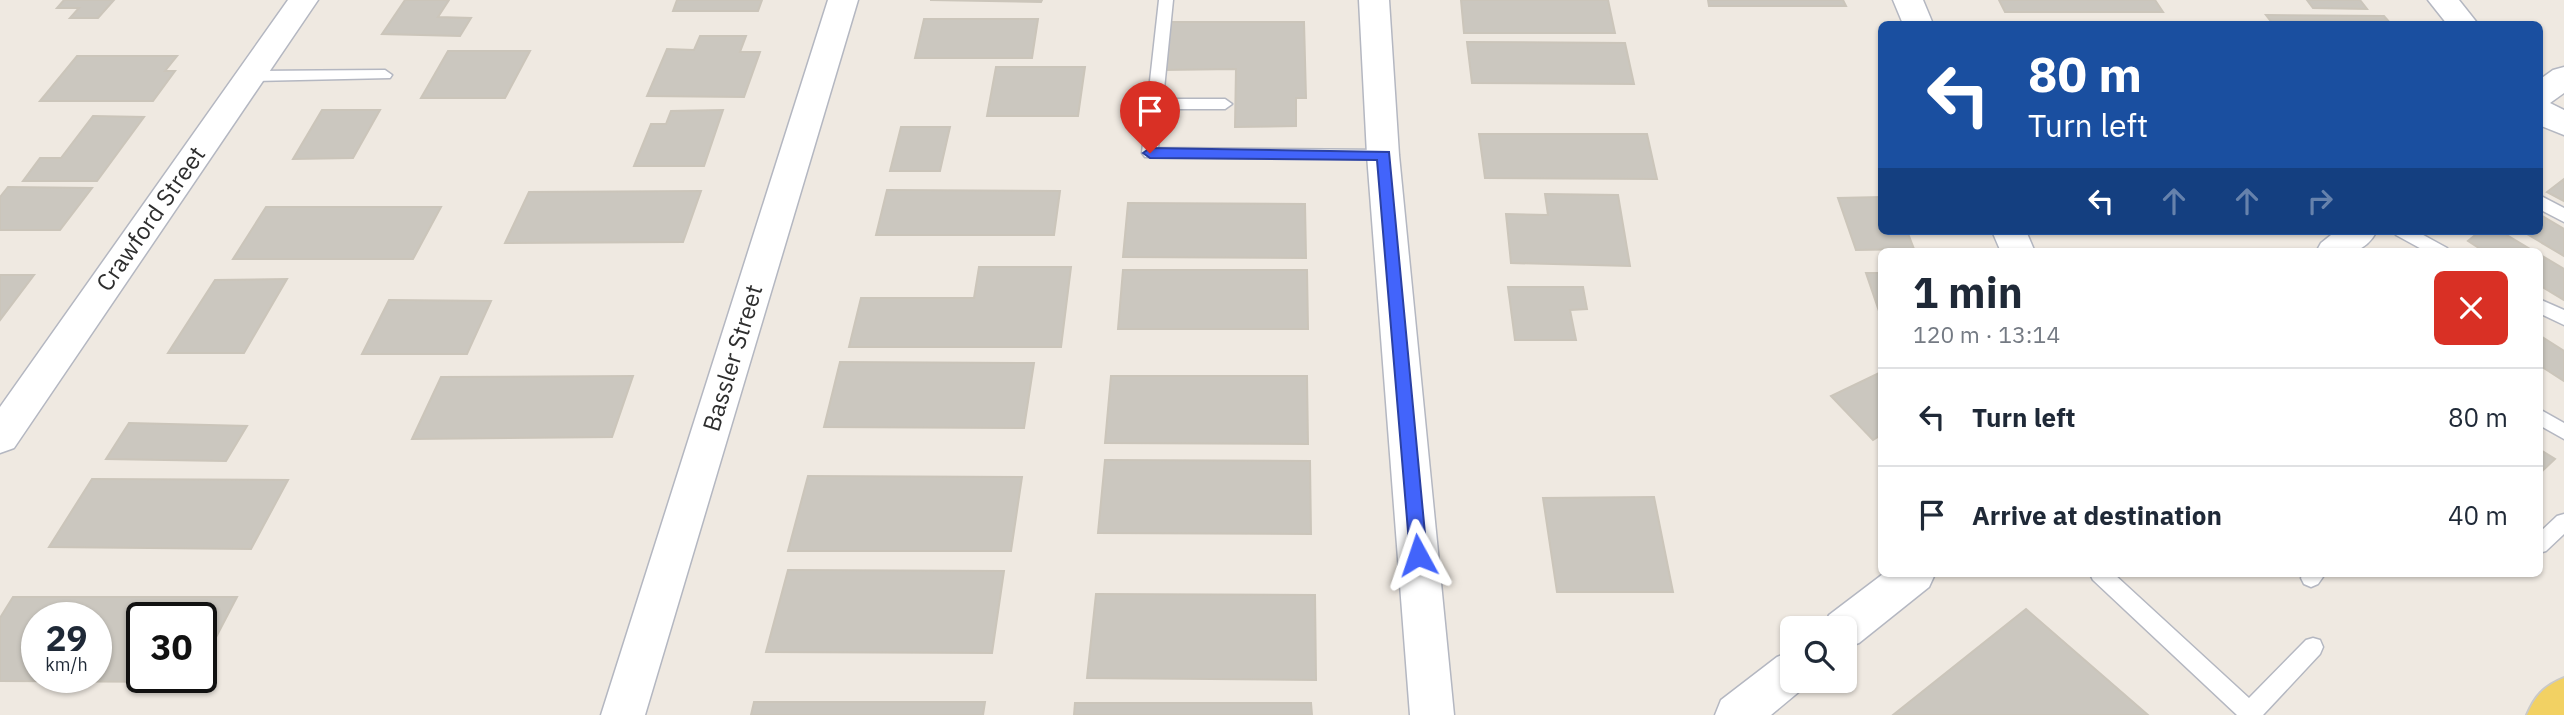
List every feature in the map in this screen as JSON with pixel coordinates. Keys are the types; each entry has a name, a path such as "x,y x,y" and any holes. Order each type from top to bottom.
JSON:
{"main road":[{"path":"2550,715 2564,700"}],"street":[{"name":"Crawford Street","path":"0,437 303,0"},
{"name":"Bassler Street","path":"623,715 843,0"},
{"path":"1374,0 1384,155 1432,715"},
{"path":"1908,0 1918,21"},
{"path":"2443,0 2460,21"},
{"path":"2543,93 2564,76"},
{"path":"2543,113 2564,124"},
{"path":"2338,248 2356,235"},
{"path":"1857,619 1910,577"},
{"path":"1737,715 1780,681"}],"lane":[{"path":"1166,0 1150,153 1384,155"},
{"path":"251,76 385,75"},
{"path":"1155,104 1225,104"},
{"path":"2543,203 2564,216"},
{"path":"2409,235 2434,248"},
{"path":"2543,307 2564,318"},
{"path":"2543,419 2564,432"},
{"path":"2543,541 2564,522"},
{"path":"2103,577 2251,714 2313,647"}],"building":[{"path":"64,0 114,0 98,18 70,18 79,8 57,8"},
{"path":"405,0 449,0 438,17 471,18 460,36 382,34"},
{"path":"677,0 762,0 758,11 673,11"},
{"path":"930,0 1042,0 1041,2"},
{"path":"1461,0 1608,0 1615,33 1464,33"},
{"path":"1708,0 1843,0 1846,6 1709,6"},
{"path":"1999,0 2155,0 2163,12 2005,12"},
{"path":"2307,0 2360,0 2367,9 2313,8"},
{"path":"2266,15 2384,16 2388,21 2271,21"},
{"path":"924,19 1038,19 1032,58 915,58"},
{"path":"1166,22 1304,22 1306,98 1296,98 1296,126 1235,127 1236,69 1163,70"},
{"path":"700,36 746,36 740,52 760,52 744,97 647,96 667,49 694,50"},
{"path":"1467,42 1625,43 1634,84 1472,83"},
{"path":"448,51 530,51 505,98 421,98"},
{"path":"77,56 177,56 165,71 175,71 153,101 40,101"},
{"path":"996,67 1085,67 1078,116 987,116"},
{"path":"322,110 380,110 353,158 293,159"},
{"path":"723,110 704,166 634,166 651,124 666,124 671,111"},
{"path":"93,116 144,117 97,181 23,181 40,158 61,158"},
{"path":"901,127 950,127 940,171 890,171"},
{"path":"1479,134 1647,134 1657,179 1485,178"},
{"path":"2564,179 2564,201 2547,192"},
{"path":"8,187 92,188 60,230 0,230 0,197"},
{"path":"887,190 1060,191 1054,235 876,235"},
{"path":"701,191 683,242 505,243 529,192"},
{"path":"1545,194 1618,195 1630,266 1511,263 1506,214 1548,215"},
{"path":"1878,197 1878,235 1909,235 1914,248 1856,250 1838,198"},
{"path":"1128,203 1305,204 1306,258 1123,257"},
{"path":"266,207 441,207 413,259 233,259"},
{"path":"2543,216 2564,229 2564,256 2529,235 2543,235"},
{"path":"2475,235 2507,235 2528,248 2479,248 2468,241"},
{"path":"2543,256 2564,269 2564,300 2543,287"},
{"path":"979,267 1071,267 1061,347 849,347 861,298 974,298"},
{"path":"1123,270 1307,270 1308,329 1118,329"},
{"path":"1866,273 1878,273 1878,308"},
{"path":"0,275 34,275 0,320"},
{"path":"287,279 244,353 168,353 215,280"},
{"path":"1508,287 1583,287 1587,309 1570,310 1576,340 1515,340"},
{"path":"389,300 491,301 467,354 362,354"},
{"path":"2543,338 2564,351 2564,381 2543,368"},
{"path":"840,362 1034,363 1024,428 824,427"},
{"path":"1878,373 1878,437 1873,440 1831,396"},
{"path":"633,376 612,437 412,439 441,377"},
{"path":"1111,376 1307,376 1308,444 1105,443"},
{"path":"129,423 247,426 226,461 106,459"},
{"path":"2543,452 2555,459 2543,470"},
{"path":"1105,460 1310,461 1311,534 1098,533"},
{"path":"808,476 1022,477 1011,551 788,551"},
{"path":"92,479 288,480 251,549 49,547"},
{"path":"1654,497 1673,592 1557,592 1543,498"},
{"path":"788,570 1004,571 992,653 766,652"},
{"path":"1096,594 1315,595 1316,680 1087,678"},
{"path":"13,597 237,597 217,635 217,602 126,602 126,682 112,682 112,602 21,602 21,681 0,681 0,618"},
{"path":"2026,609 2148,715 1893,715"},
{"path":"754,702 985,702 983,715 751,715"},
{"path":"1075,703 1311,703 1312,715 1074,715"}],"route":[{"path":"1150,153 1384,155 1418,555"}]}
